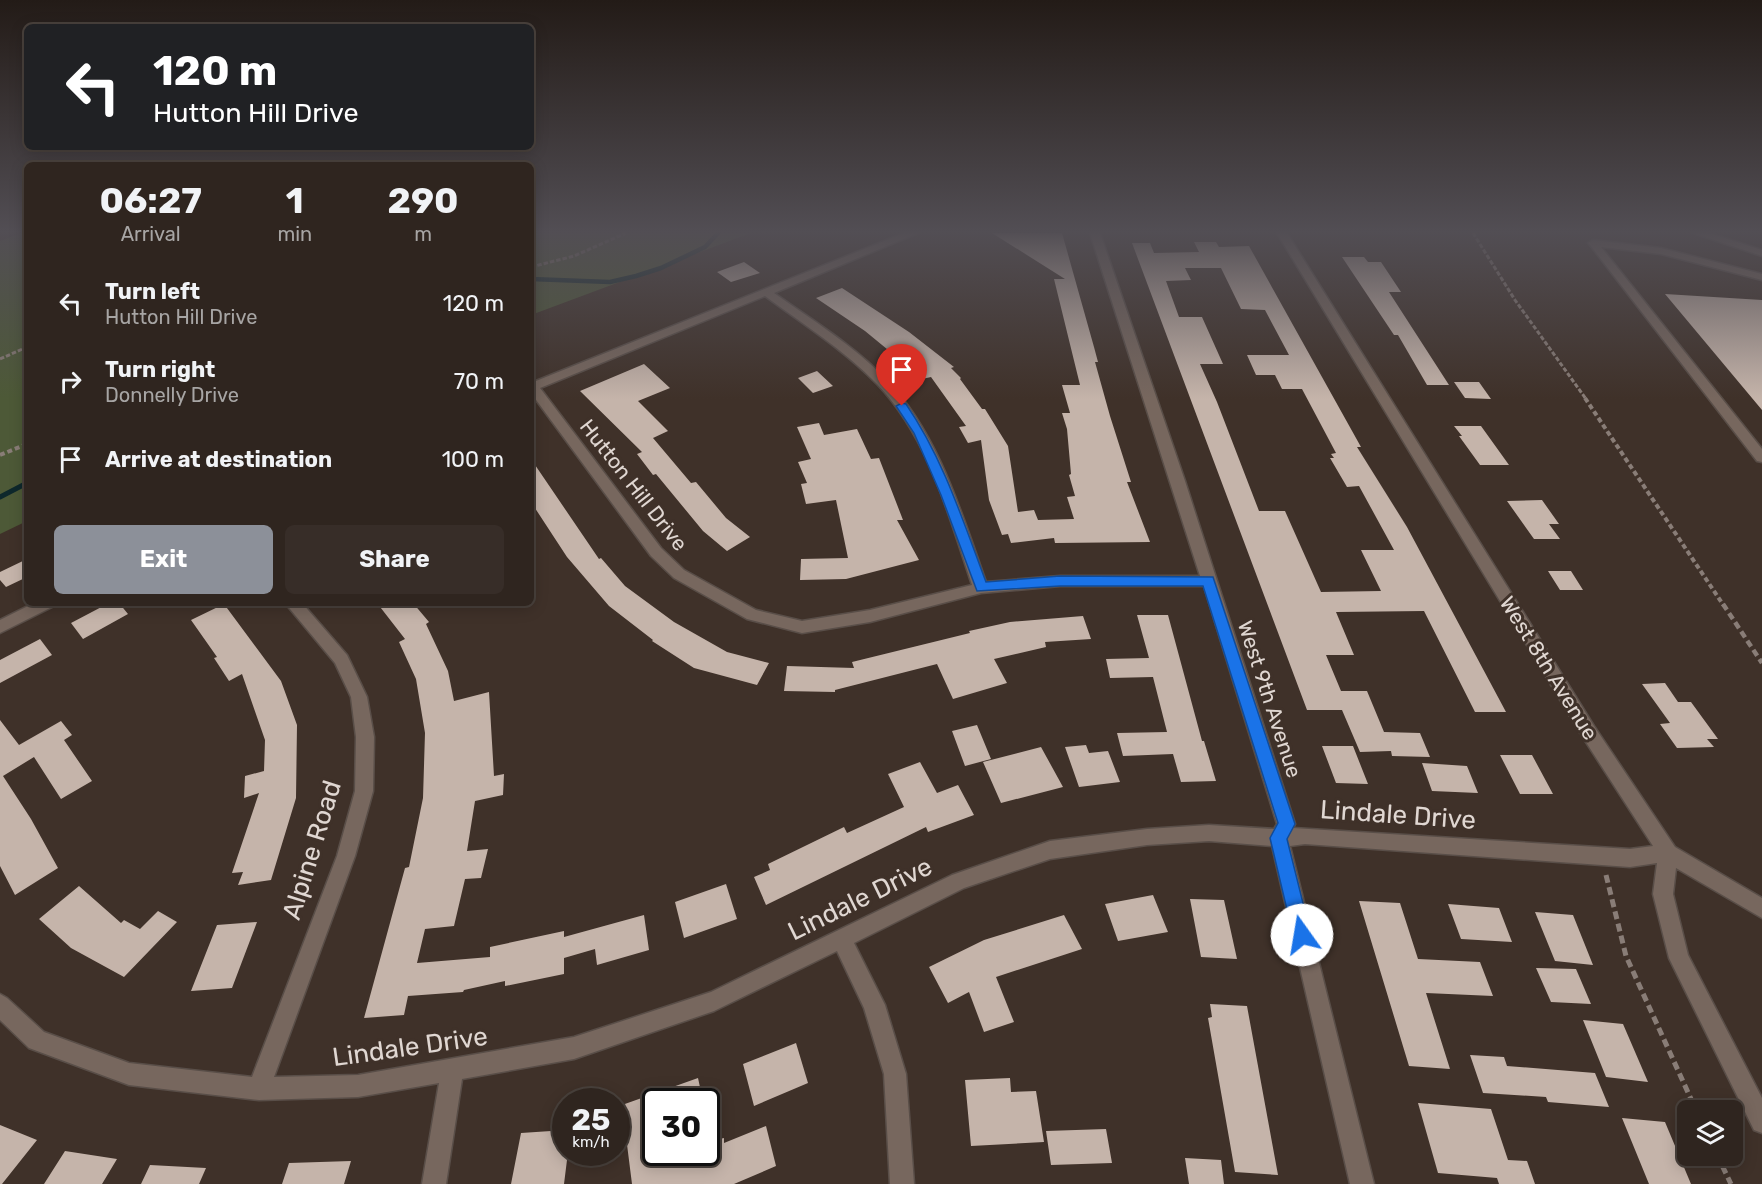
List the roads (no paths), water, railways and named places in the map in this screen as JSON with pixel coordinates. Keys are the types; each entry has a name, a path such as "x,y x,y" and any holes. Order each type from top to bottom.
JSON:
{"street":[{"path":"534,385 775,288"},
{"name":"West 9th Avenue","path":"1113,288 1286,824 1279,838 1362,1184"},
{"name":"West 8th Avenue","path":"1316,288 1588,731 1668,853"},
{"path":"1629,288 1762,458"},
{"path":"766,292 849,353 894,395 919,433 947,495 981,588"},
{"name":"Hutton Hill Drive","path":"534,389 656,552 679,574 752,615 802,627 870,616 981,588 1060,581 1209,581"},
{"path":"0,627 41,606"},
{"name":"Alpine Road","path":"259,1089 346,856 364,791 365,737 359,697 341,659 296,606"},
{"name":"Lindale Drive","path":"0,1005 37,1040 129,1074 259,1089 358,1086 574,1048 714,1001 959,881 1050,850 1147,837 1199,834 1279,838 1305,836 1630,858 1668,853"},
{"path":"1762,909 1668,853 1663,894 1679,958 1762,1122"},
{"path":"841,938 874,1005 895,1074 902,1184"},
{"path":"434,1184 452,1070"}],"waterway":[{"path":"0,497 24,485"}]}
